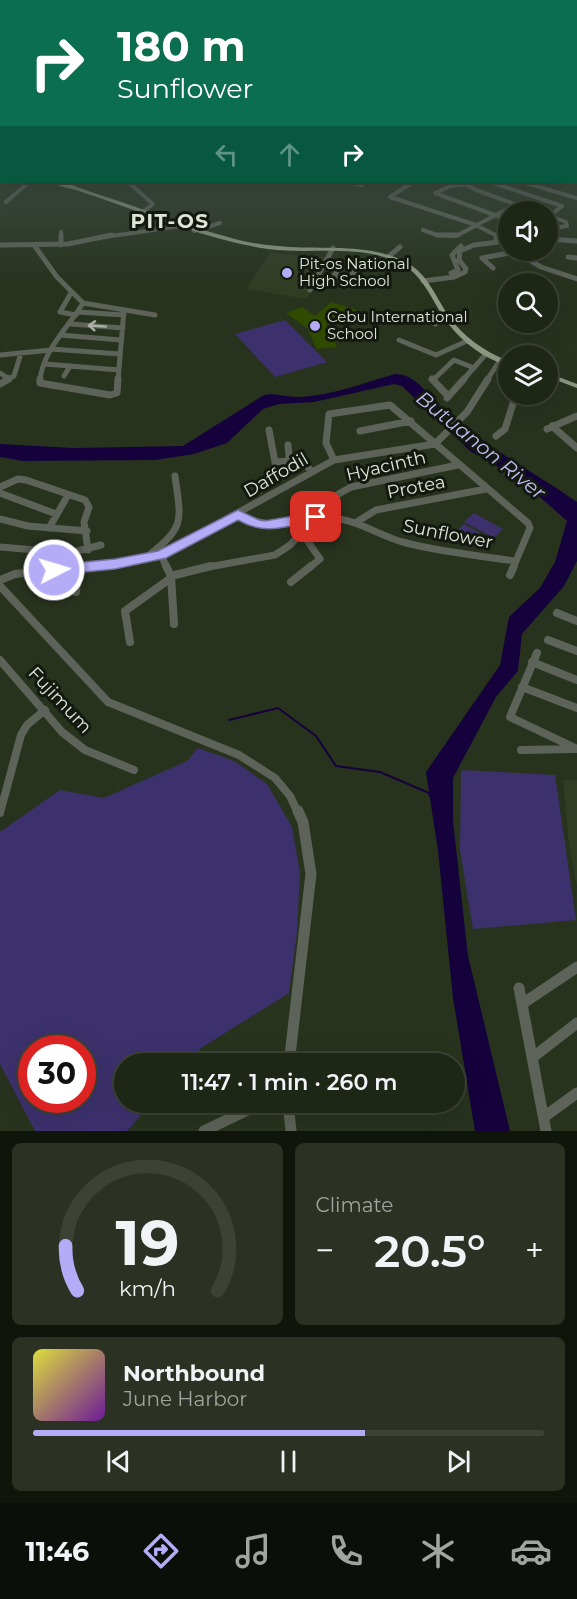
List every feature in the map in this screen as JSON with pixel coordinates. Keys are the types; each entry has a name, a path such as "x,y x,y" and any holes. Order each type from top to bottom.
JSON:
{"main road":[{"path":"56,183 144,211 194,231 261,247 333,248 388,258 407,265 421,279 467,341 498,359"},
{"path":"558,379 577,386"}],"street":[{"path":"6,202 28,183"},
{"path":"129,183 153,204 144,211"},
{"path":"353,183 362,185"},
{"path":"411,183 390,197 476,225 498,239"},
{"path":"460,183 435,193 496,215"},
{"path":"465,183 503,201"},
{"path":"493,183 545,201"},
{"path":"528,183 577,195"},
{"path":"1,198 11,198"},
{"path":"128,212 136,209"},
{"path":"423,230 437,235 456,236 496,215"},
{"path":"558,218 566,222 567,226 558,227"},
{"path":"194,231 220,223"},
{"path":"0,245 61,245 180,226"},
{"path":"61,232 61,245"},
{"path":"421,279 465,272 466,269 459,260 458,254 473,244 498,239"},
{"path":"558,239 577,242"},
{"path":"28,244 27,246 51,274 57,277"},
{"path":"34,245 57,277 83,303 124,313"},
{"path":"388,258 400,247"},
{"path":"310,290 333,248"},
{"path":"492,268 481,258 498,254"},
{"path":"568,257 577,258"},
{"path":"531,261 541,267 577,279"},
{"path":"324,267 339,267 334,276 347,279"},
{"path":"341,286 358,268"},
{"path":"71,293 60,312 156,315"},
{"path":"83,303 71,324 60,335 51,350 40,382 113,395 117,393 124,313"},
{"path":"435,324 447,317"},
{"path":"71,324 123,328"},
{"path":"60,335 122,340"},
{"path":"78,351 87,338"},
{"path":"399,340 436,356 467,341"},
{"path":"0,355 51,350 120,354"},
{"path":"0,384 14,376 21,353"},
{"path":"474,368 454,360 432,379 447,398 474,368 486,354"},
{"path":"435,444 460,421 498,363"},
{"path":"45,364 119,370"},
{"path":"64,376 70,366"},
{"path":"0,373 8,378"},
{"name":"Sunflower","path":"334,460 326,443 329,414 390,405 528,523 530,528 510,575"},
{"path":"496,436 505,429 513,405"},
{"path":"577,416 550,428 577,448"},
{"path":"360,431 411,421"},
{"path":"269,430 275,462 302,460 311,471"},
{"name":"Daffodil","path":"0,580 18,574 78,568 161,555 334,460 435,444"},
{"path":"288,445 289,457 292,461"},
{"name":"Hyacinth","path":"130,642 125,611 171,577 185,571 275,555 302,533 316,517 317,508 321,504 351,487 458,465"},
{"path":"147,557 172,537 180,525 175,476"},
{"path":"0,487 18,479 26,480 88,503 89,507 84,522 88,550"},
{"name":"Protea","path":"355,523 376,510 486,489"},
{"path":"0,493 56,514"},
{"path":"49,528 68,495"},
{"name":"Sunflower","path":"238,514 256,525 265,526 316,517 338,519 355,523 406,543 516,561"},
{"path":"0,519 15,525 87,531"},
{"path":"291,582 318,563 320,559 302,533"},
{"path":"0,547 70,552 88,550 101,545"},
{"path":"161,555 171,577 174,624"},
{"path":"76,592 78,568"},
{"path":"0,586 108,702 239,755 274,778 291,796 303,822 311,874 290,1053"},
{"path":"557,614 577,621"},
{"path":"548,640 577,651"},
{"path":"537,653 510,717 577,749"},
{"name":"Fujimum","path":"0,660 62,732 85,750 134,770"},
{"path":"532,662 577,680"},
{"path":"522,687 577,708"},
{"path":"0,813 21,735 31,721 45,710"},
{"path":"521,750 577,749"},
{"path":"522,1004 577,967"},
{"path":"519,988 546,1131"},
{"path":"532,1058 577,1023"},
{"path":"544,1118 577,1093"},
{"path":"204,1131 241,1113"},
{"path":"289,1113 291,1131"}],"shaded area":[{"name":"Pit-os National High School","path":"270,253 324,257 307,299 246,289"},
{"path":"285,320 327,362 275,377 235,334"},
{"path":"474,513 503,529 494,538 464,522"},
{"path":"464,524 494,541 484,550 454,533"},
{"path":"198,748 234,761 267,784 292,827 300,873 297,931 289,993 196,1053 114,1053 114,1113 143,1113 127,1131 35,1131 26,1113 96,1113 96,1035 18,1035 18,1098 0,1064 0,832 60,790 104,798 187,761"},
{"path":"461,770 555,775 576,920 473,929 460,850"},
{"path":"563,780 577,780 577,886 569,843"}],"water":[{"name":"Butuanon River","path":"395,374 410,378 459,423 577,502 577,561 564,586 522,634 518,671 496,697 453,778 453,821 468,956 510,1131 475,1131 465,1071 465,1053 462,1053 453,998 438,851 426,772 500,665 509,617 540,588 555,562 567,521 521,480 470,451 402,386 394,384 314,402 279,404 263,409 227,443 194,454 155,460 23,461 0,457 0,444 74,448 183,446 264,395 313,396"}],"building":[{"name":"Cebu International School","path":"331,302 357,310 347,318 343,317 326,323 337,347 317,349 307,328 286,313 302,307 315,316"}],"waterway":[{"path":"229,720 278,708 316,736 336,766 380,772 429,793 430,796"}],"place":[{"name":"Pit-os National High School","path":"287,273"},
{"name":"Cebu International School","path":"315,326"}],"district":[{"name":"PIT-OS","path":"170,221"}],"route":[{"path":"54,570 115,564 161,555 238,514 256,525 265,526 316,517"}]}
